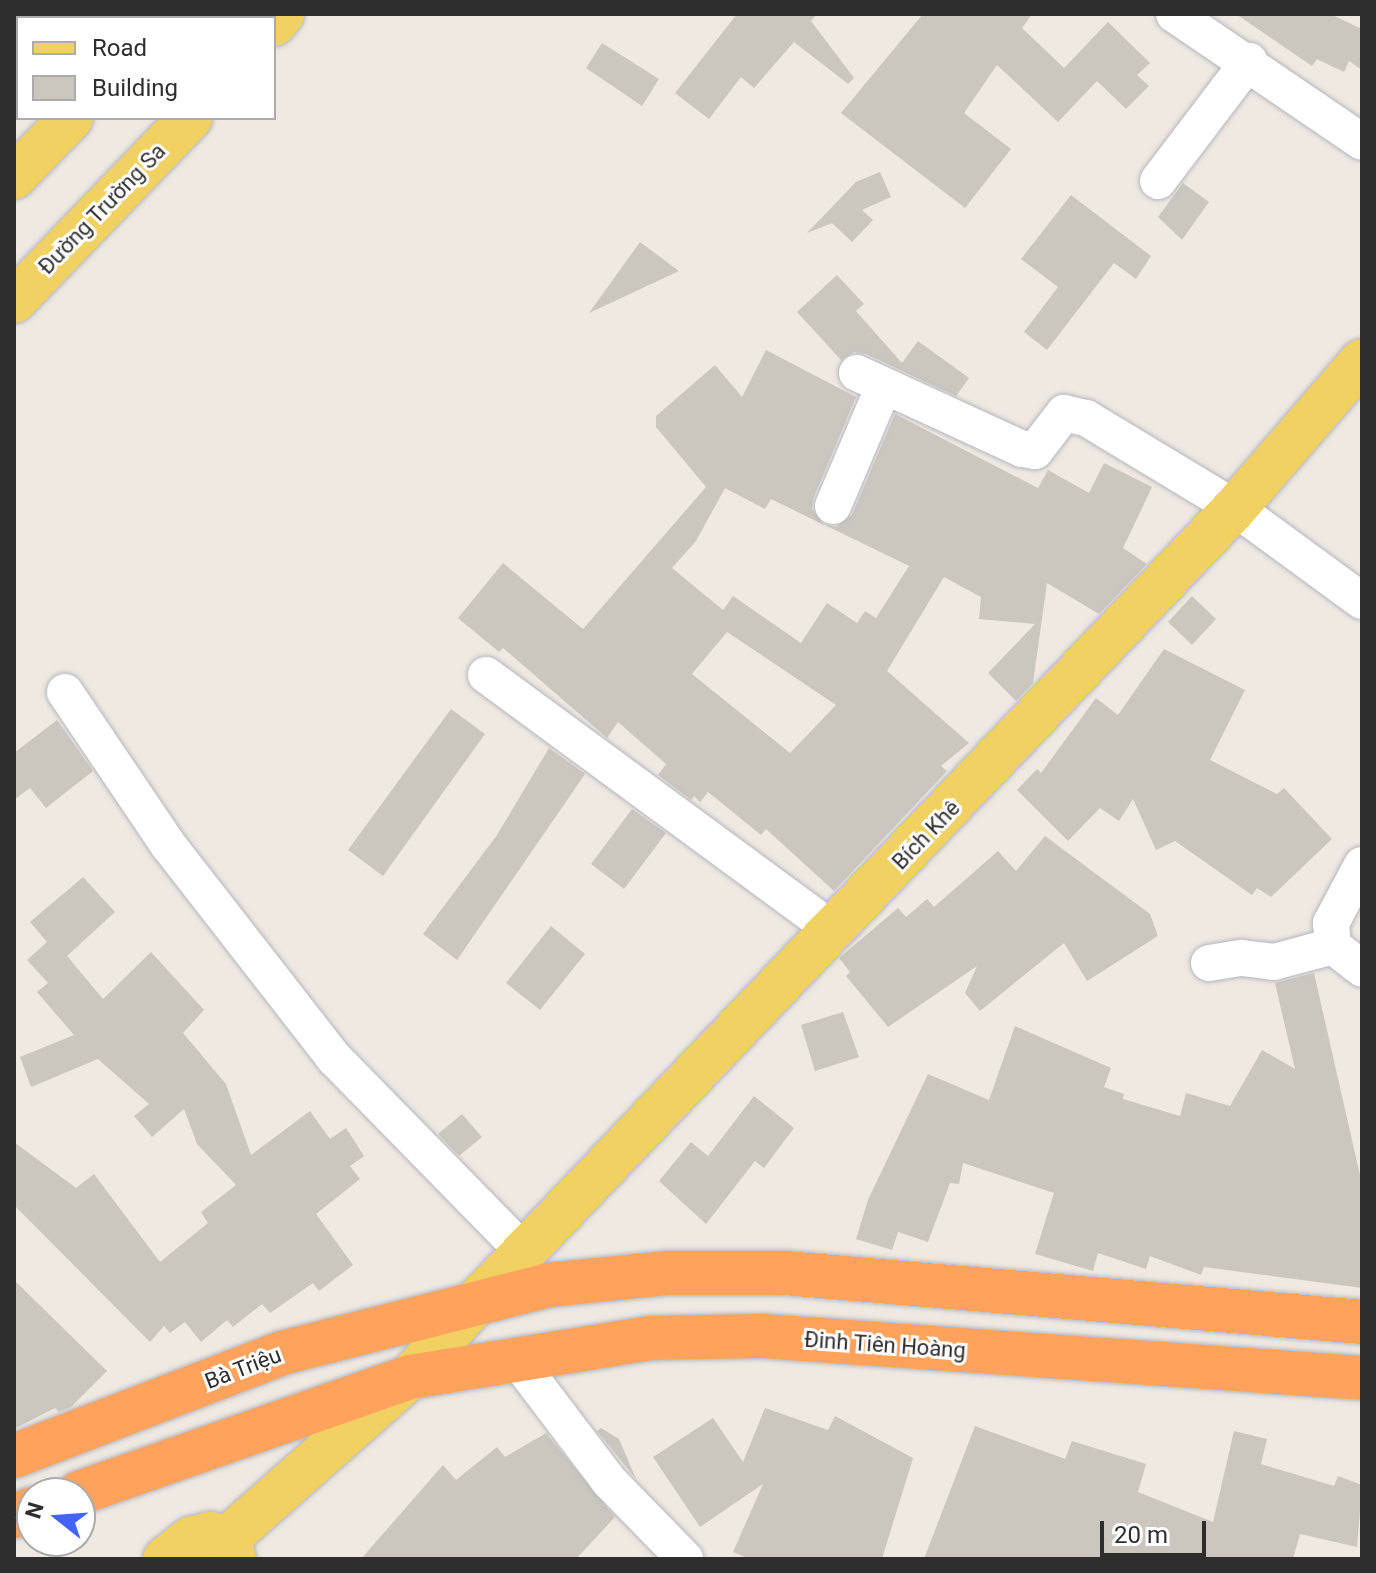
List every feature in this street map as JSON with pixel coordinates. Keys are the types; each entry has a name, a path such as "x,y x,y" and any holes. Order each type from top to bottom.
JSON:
{"highway":[{"path":"479,1299 548,1285 668,1273 785,1273 1362,1322"},
{"name":"Bà Triệu","path":"14,1456 282,1353 479,1299"},
{"name":"Đinh Tiên Hoàng","path":"410,1377 515,1357 651,1338 762,1336 1362,1378"},
{"path":"96,1487 410,1377"}],"main road":[{"path":"14,177 69,120"},
{"name":"Đường Trường Sa","path":"14,301 188,120"},
{"name":"Bích Khê","path":"231,1549 410,1377 479,1299 1235,508 1362,361"},
{"path":"165,1559 191,1539 210,1534 231,1549"}],"street":[{"path":"1174,14 1249,61 1362,142"},
{"path":"1158,181 1249,61"},
{"path":"833,506 871,379 1022,449 1035,451 1064,413 1086,418 1235,508 1362,601"},
{"path":"486,675 834,931"},
{"path":"65,692 169,846 334,1058 524,1252"},
{"path":"1362,865 1331,923 1333,946 1362,969"},
{"path":"1209,963 1242,958 1274,962 1333,946"},
{"path":"515,1357 609,1481 685,1559"}],"building":[{"path":"737,14 817,14 811,21 854,78 848,84 794,42 754,88 741,77 709,119 675,93"},
{"path":"923,14 1032,14 1022,28 1064,68 1108,22 1150,63 1137,75 1149,86 1126,109 1097,81 1058,122 997,65 964,113 1011,149 965,208 841,113"},
{"path":"1236,14 1330,14 1362,29 1362,70 1349,61 1344,72 1317,59 1312,66"},
{"path":"602,43 659,79 642,106 586,68"},
{"path":"880,172 891,197 862,210 873,220 852,242 832,223 807,233 856,182"},
{"path":"1183,183 1209,202 1182,240 1158,217"},
{"path":"1071,195 1151,256 1136,279 1114,263 1047,350 1024,332 1058,287 1021,259"},
{"path":"640,242 679,271 589,313"},
{"path":"837,275 864,304 856,311 902,363 918,341 969,378 956,396 866,354 854,352 841,360 797,312"},
{"path":"766,350 856,397 813,499 812,509 824,525 771,499 765,509 725,488 696,541 672,568 723,610 733,596 801,643 827,603 857,623 865,611 876,618 909,566 825,525 836,527 852,515 895,414 1038,488 1048,470 1089,493 1104,463 1152,487 1123,548 1147,564 1099,614 1047,583 1033,683 1016,701 988,673 1035,624 979,619 981,597 944,577 887,671 969,743 941,766 947,771 834,891 766,829 761,835 708,792 700,802 694,796 691,800 658,775 666,764 618,722 607,738 503,648 499,652 458,618 503,563 583,629 706,487 656,427 656,416 715,365 742,397","holes":["727,632 836,705 790,753 692,674"]},
{"path":"1192,596 1216,619 1192,645 1168,622"},
{"path":"1164,649 1245,690 1210,760 1277,794 1284,788 1332,839 1271,897 1257,888 1252,895 1175,841 1156,850 1133,799 1119,821 1100,808 1068,841 1017,790 1037,769 1041,773 1096,698 1118,715"},
{"path":"451,709 485,734 383,876 348,850"},
{"path":"57,720 93,771 46,808 30,788 14,800 14,753"},
{"path":"549,748 585,774 457,960 423,934 497,835"},
{"path":"632,809 666,833 624,889 591,864"},
{"path":"1045,836 1150,914 1158,936 1087,981 1064,943 980,1011 965,993 977,966 888,1027 846,976 850,972 839,958 898,908 906,917 927,899 934,907 998,851 1016,871"},
{"path":"83,877 115,912 67,956 103,999 151,952 204,1010 183,1033 226,1084 251,1155 310,1111 330,1139 346,1128 364,1156 350,1166 360,1179 316,1214 353,1265 319,1291 313,1283 270,1313 262,1304 233,1327 227,1320 201,1342 185,1322 170,1333 164,1326 150,1342 14,1205 14,1142 76,1188 94,1174 160,1262 208,1223 201,1212 236,1185 197,1144 184,1109 152,1137 134,1116 149,1104 98,1059 31,1087 20,1057 74,1035 37,992 48,983 27,960 47,942 30,922"},
{"path":"551,926 585,954 540,1010 506,983"},
{"path":"1314,973 1362,1184 1362,1288 1204,1267 1201,1275 1150,1256 1146,1269 1098,1253 1093,1271 1035,1254 1054,1193 963,1163 959,1184 950,1183 928,1242 898,1232 892,1250 856,1239 868,1200 928,1074 989,1100 1015,1026 1111,1068 1104,1087 1124,1094 1123,1099 1180,1116 1186,1093 1230,1106 1262,1050 1295,1069 1275,983"},
{"path":"843,1012 859,1057 815,1071 801,1025"},
{"path":"754,1096 794,1128 764,1168 755,1161 706,1224 659,1181 691,1142 708,1156"},
{"path":"462,1114 482,1137 459,1156 438,1134"},
{"path":"14,1280 107,1371 71,1407 59,1412 55,1408 14,1429"},
{"path":"765,1408 828,1430 835,1416 913,1458 882,1559 749,1559 733,1552 763,1484 700,1527 653,1457 713,1418 743,1462"},
{"path":"975,1426 1065,1459 1072,1441 1146,1464 1138,1492 1213,1522 1234,1431 1267,1439 1261,1464 1334,1486 1338,1476 1362,1485 1357,1547 1300,1534 1293,1559 924,1559"},
{"path":"601,1428 619,1439 636,1479 597,1431"},
{"path":"546,1433 615,1517 576,1559 361,1559 443,1465 456,1480 497,1447 505,1457"}]}
